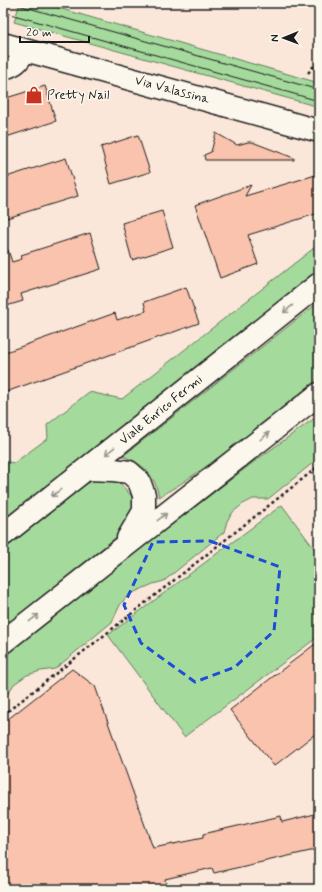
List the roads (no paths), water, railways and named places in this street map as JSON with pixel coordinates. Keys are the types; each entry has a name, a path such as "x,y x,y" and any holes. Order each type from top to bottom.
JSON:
{"main road":[{"name":"Via Valassina","path":"3,44 319,131"},
{"name":"Viale Enrico Fermi","path":"3,535 319,284"},
{"path":"3,642 319,394"},
{"path":"87,469 129,472 139,481 144,495 144,512 121,549"}],"street":[{"path":"3,70 14,66 22,60 26,50"}],"tram line":[{"path":"11,3 319,90"},
{"path":"3,12 319,101"}],"place":[{"name":"Pretty Nail","path":"34,95"}]}
